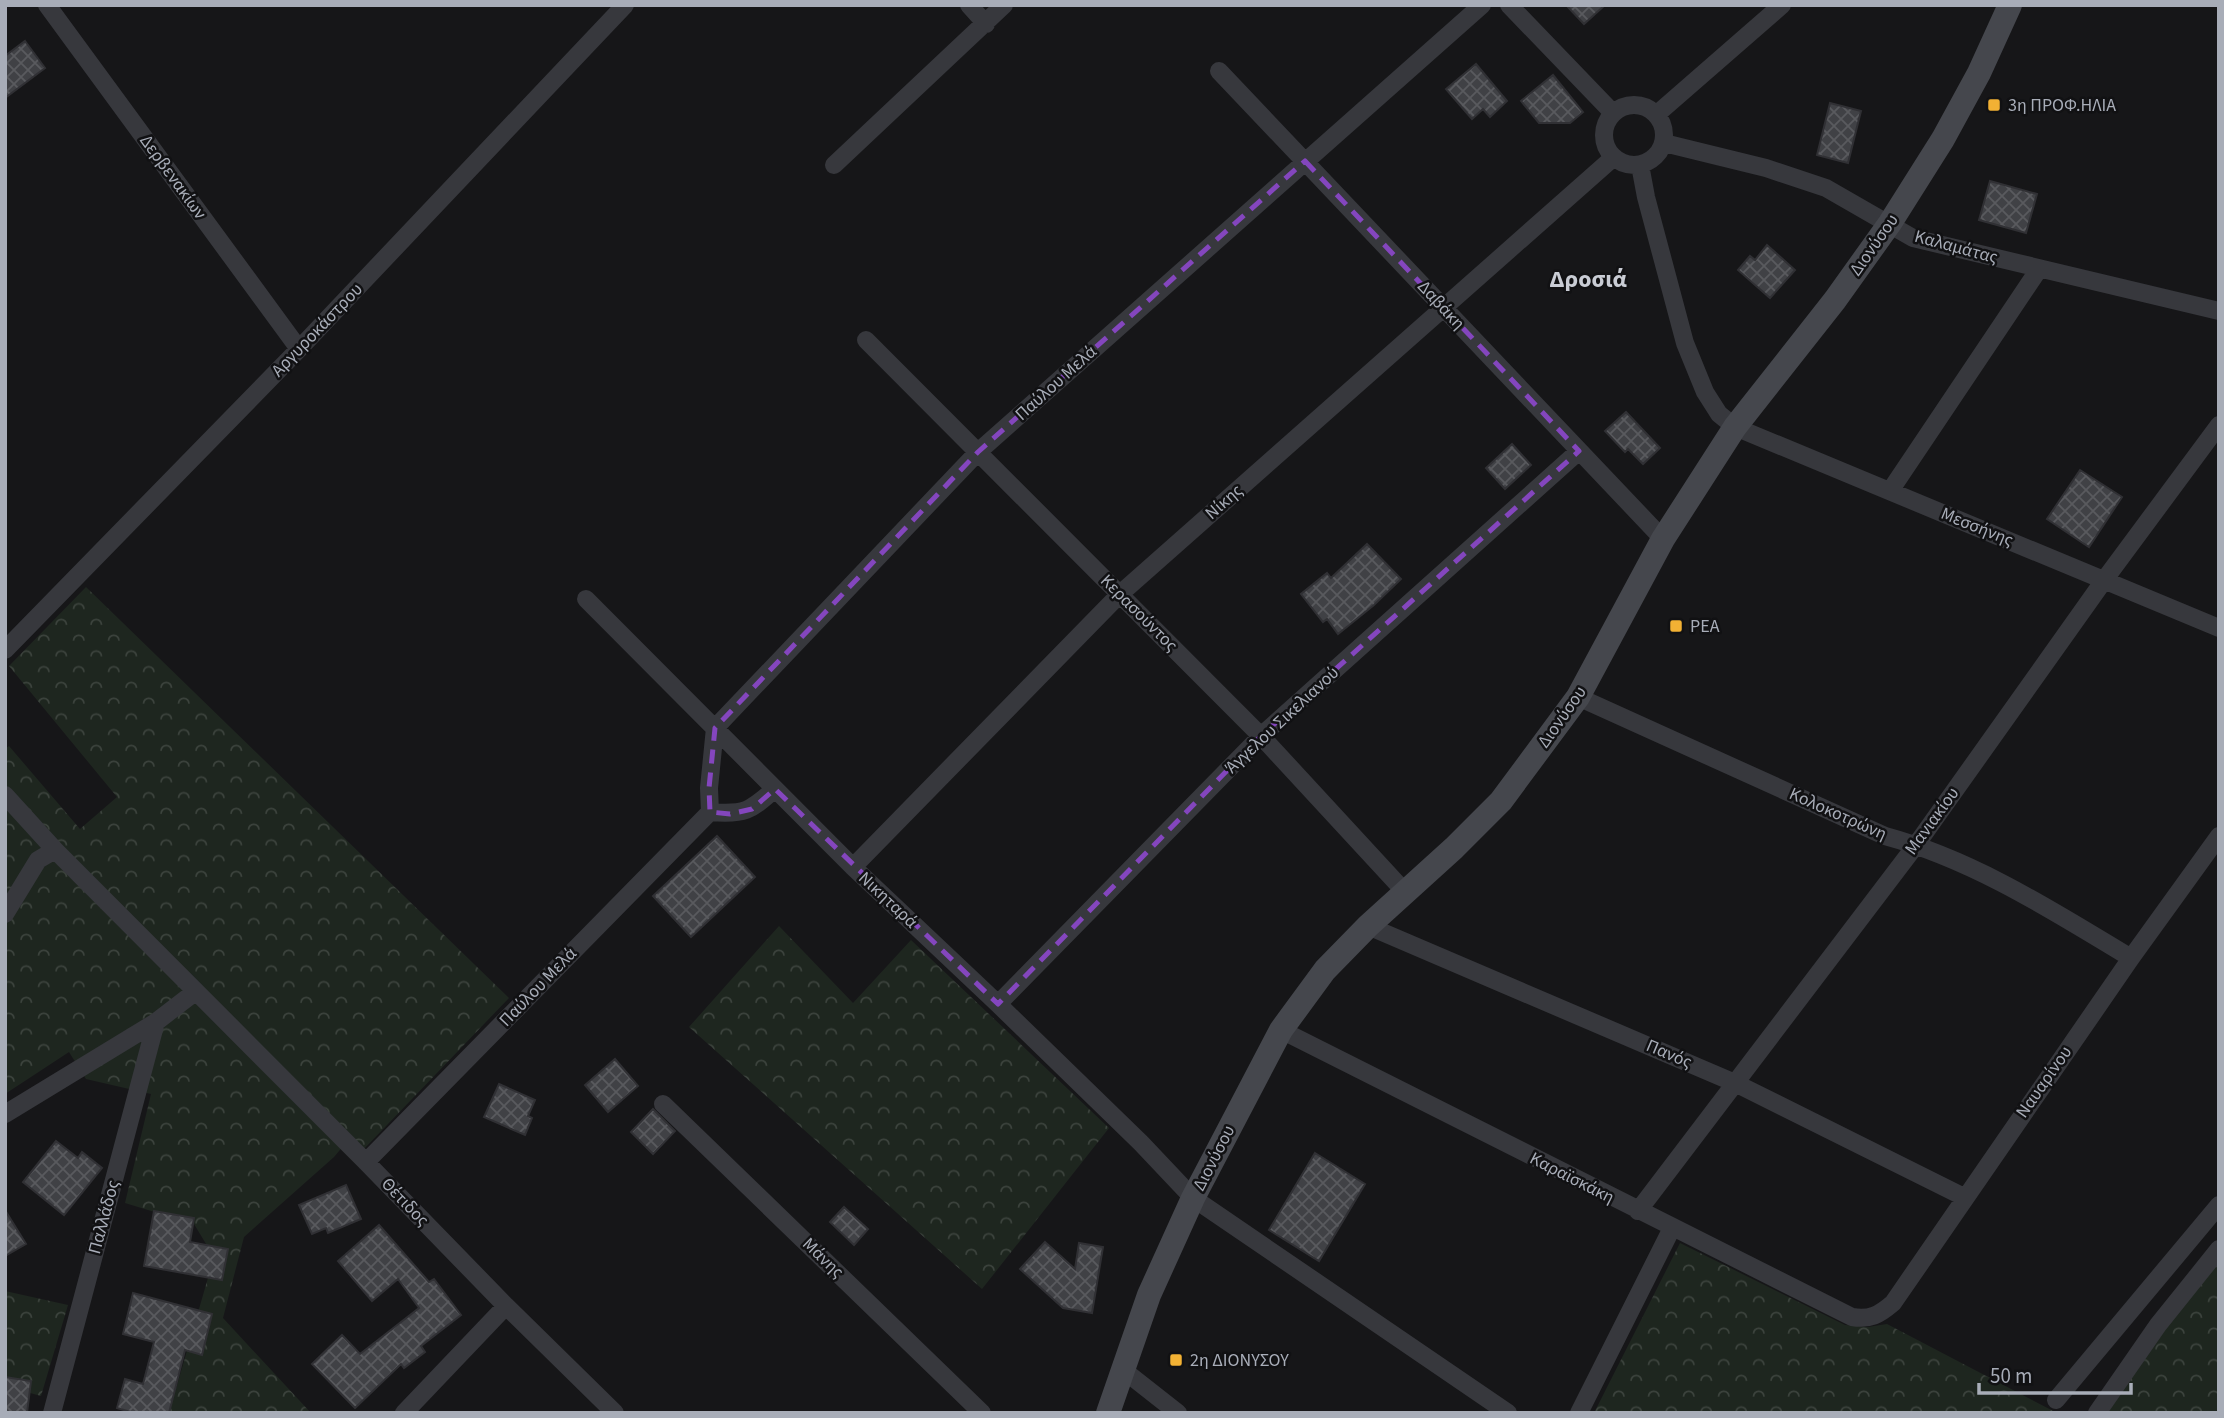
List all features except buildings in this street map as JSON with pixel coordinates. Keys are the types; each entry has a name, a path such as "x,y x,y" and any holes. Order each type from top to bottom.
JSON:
{"main road":[{"name":"Διονύσου","path":"1108,1413 1149,1295 1194,1198 1281,1030 1325,970 1501,801 1578,697 1663,539 1735,427 1835,300 1890,223 1943,139 1979,73 2010,5"}],"street":[{"name":"Δερβενακίων","path":"47,5 299,349"},
{"name":"Αργυροκάστρου","path":"5,650 299,349 625,5"},
{"path":"969,5 986,24"},
{"path":"834,165 1004,5"},
{"name":"Παύλου Μελά","path":"715,728 978,452 1482,5"},
{"path":"1509,5 1613,113"},
{"path":"1657,114 1782,5"},
{"name":"Δαβάκη","path":"1219,71 1663,539"},
{"path":"1640,105 1657,114 1662,123 1664,143 1655,157 1631,165 1614,157 1608,149 1604,130 1613,113 1621,107 1640,105"},
{"name":"Καλαμάτας","path":"1664,143 1766,168 1826,188 1913,238 2219,310"},
{"name":"Νίκης","path":"853,867 1120,594 1614,157"},
{"path":"1640,164 1646,197 1685,343 1705,392 1719,414 1735,427"},
{"path":"1890,491 2039,269"},
{"name":"Κερασούντος","path":"866,340 1261,736 1405,892"},
{"name":"Μανιακίου","path":"1638,1211 1916,845 2105,579 2219,425"},
{"name":"Μεσσήνης","path":"1735,427 2219,628"},
{"name":"Άγγελου Σικελιανού","path":"998,1004 1261,736 1579,451"},
{"name":"Νικηταρά","path":"586,599 853,867 998,1004 1194,1198 1508,1413"},
{"name":"Κολοκοτρώνη","path":"1578,697 1885,836 1953,860 2041,904 2131,958"},
{"path":"715,728 709,788 710,812 730,814 752,810 775,789"},
{"name":"Θέτιδος","path":"5,794 55,850 615,1413"},
{"name":"Παύλου Μελά","path":"366,1162 710,812"},
{"name":"Ναυαρίνου","path":"1865,1319 1879,1315 1893,1303 1964,1196 2219,836"},
{"path":"5,914 38,860 55,850"},
{"name":"Πανός","path":"1368,926 1735,1083 1964,1196"},
{"path":"5,1114 156,1021 195,992"},
{"name":"Παλλάδος","path":"52,1413 156,1021"},
{"name":"Καραϊσκάκη","path":"1281,1030 1672,1228 1852,1317 1865,1319"},
{"name":"Μάνης","path":"663,1104 982,1413"},
{"path":"2056,1400 2219,1205"},
{"path":"1580,1413 1672,1228"},
{"path":"2097,1413 2158,1325 2219,1248"},
{"path":"404,1413 506,1306"},
{"path":"1122,1369 1178,1413"}],"highlighted area":[{"path":"1305,161 1579,451 1261,736 998,1004 775,789 752,809 730,814 710,812 709,788 715,728 978,452"}],"green space":[{"path":"86,587 509,998 363,1150 349,1139 334,1157 244,1237 223,1318 311,1413 169,1413 214,1257 194,1224 125,1203 151,1094 86,1079 69,1052 5,1094 5,749 9,746 80,829 117,797 9,666"},
{"path":"779,926 853,1003 911,940 1109,1128 982,1289 689,1027"},
{"path":"1680,1243 1845,1325 1868,1327 1887,1324 2057,1413 1594,1413"},
{"path":"2219,1253 2219,1413 2101,1413"},
{"path":"5,1291 68,1305 41,1396 5,1386"}],"place":[{"name":"3η ΠΡΟΦ.ΗΛΙΑ","path":"1994,105"},
{"name":"ΡΕΑ","path":"1676,626"},
{"name":"2η ΔΙΟΝΥΣΟΥ","path":"1176,1360"}],"district":[{"name":"Δροσιά","path":"1588,279"}]}
